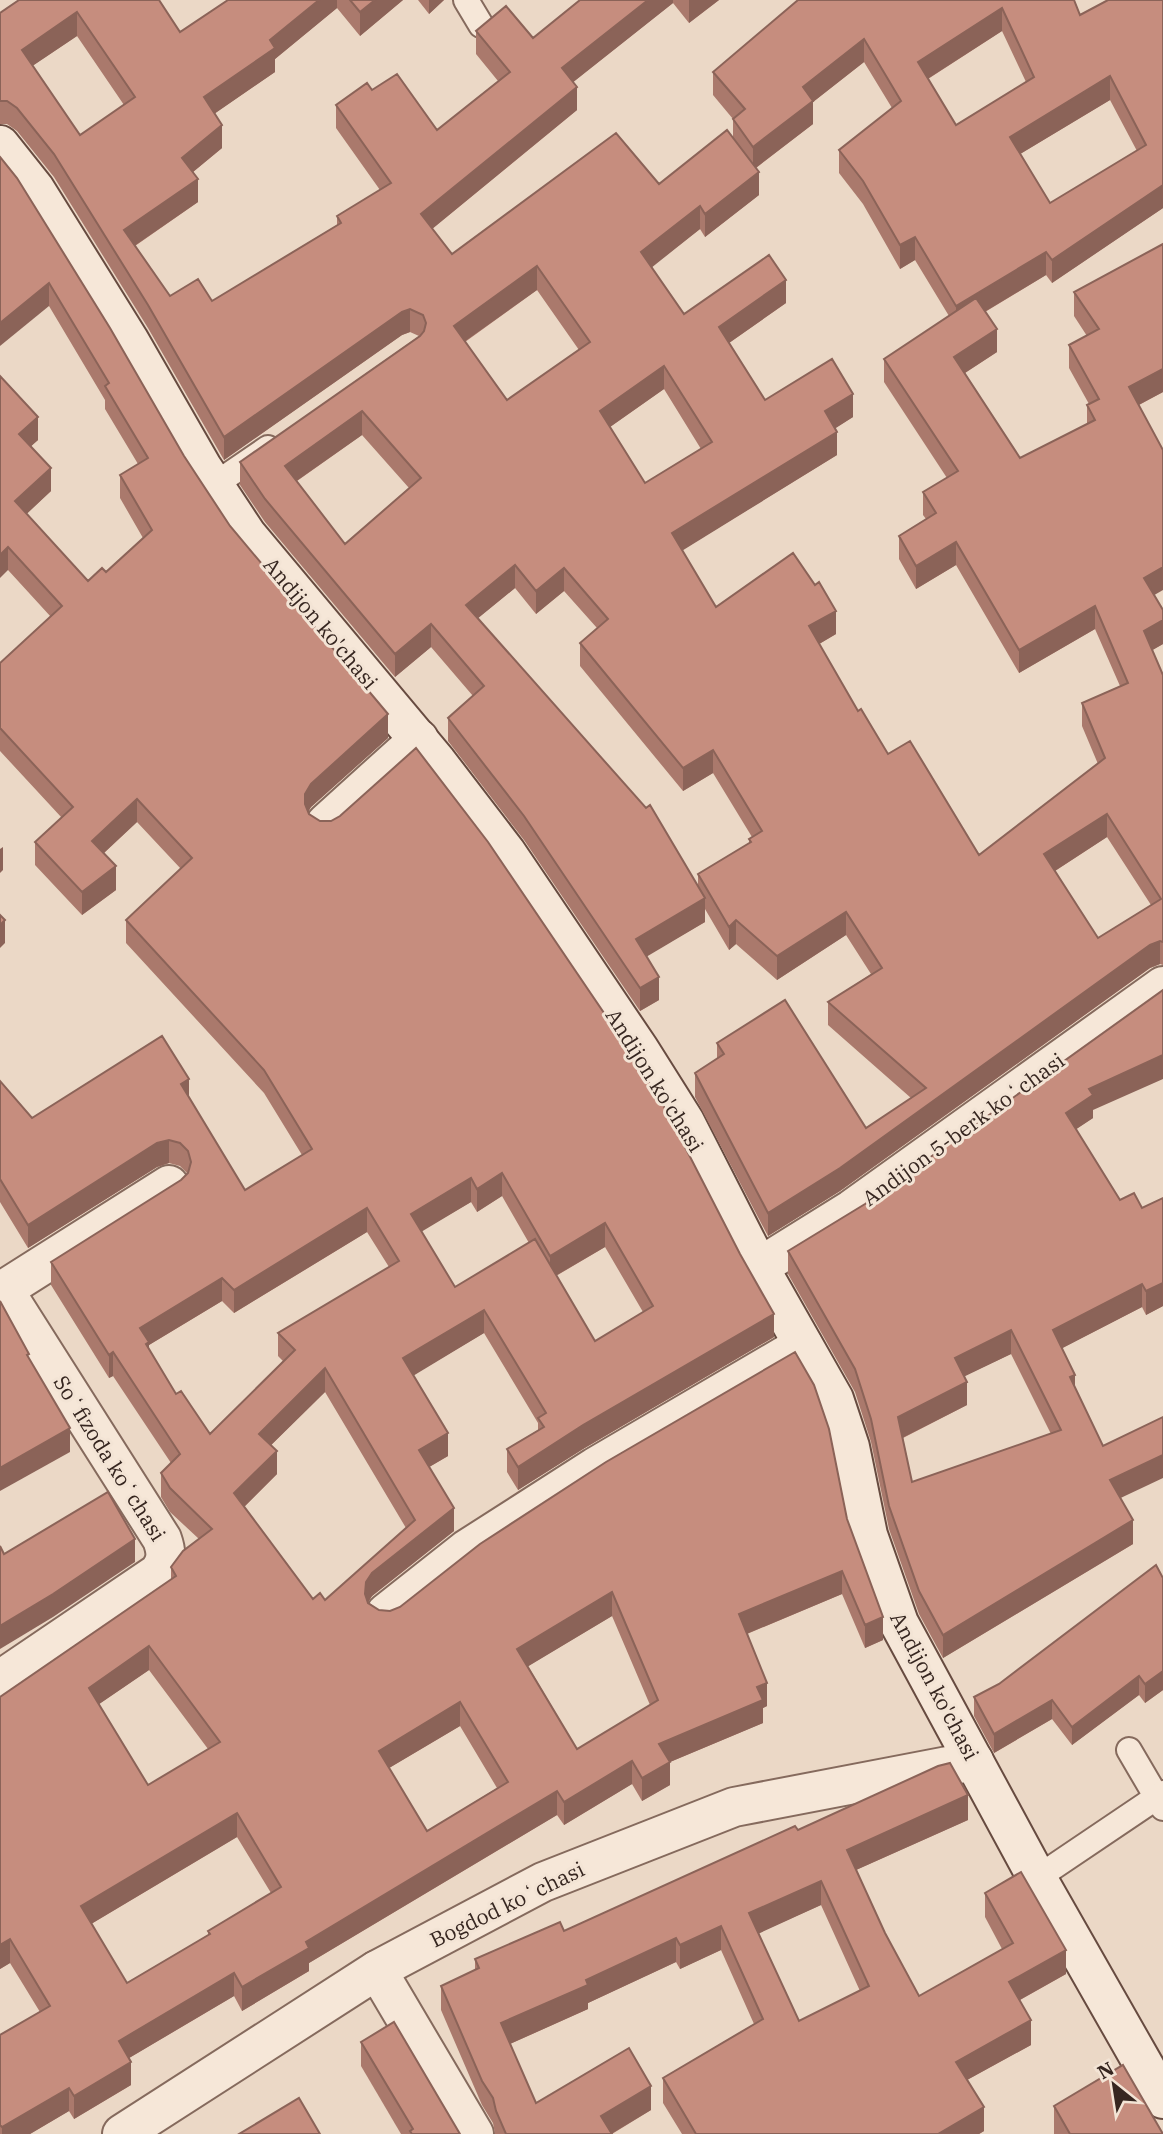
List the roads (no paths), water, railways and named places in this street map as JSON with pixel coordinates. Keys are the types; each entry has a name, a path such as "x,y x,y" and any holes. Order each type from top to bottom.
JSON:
{"street":[{"name":"Andijon ko'chasi","path":"0,145 35,189 247,535 419,739 506,852 685,1122 759,1267 834,1399 850,1447 868,1535 899,1623 1037,1878 1163,2099"},
{"path":"326,823 419,739"},
{"name":"Аndijon 5-berk koʻchasi","path":"759,1267 852,1209 1163,986"},
{"path":"2,1291 169,1185"},
{"name":"Soʻfizoda koʻchasi","path":"0,1680 158,1573 166,1563 167,1551 162,1539 2,1291"},
{"path":"386,1613 478,1541 595,1467 803,1345"},
{"name":"Bogdod koʻchasi","path":"122,2134 377,1970 543,1882 734,1807 974,1761"},
{"path":"377,1970 474,2134"}],"lane":[{"path":"466,0 481,25"},
{"path":"214,485 291,432"},
{"path":"1037,1878 1161,1800 1129,1750"}]}
